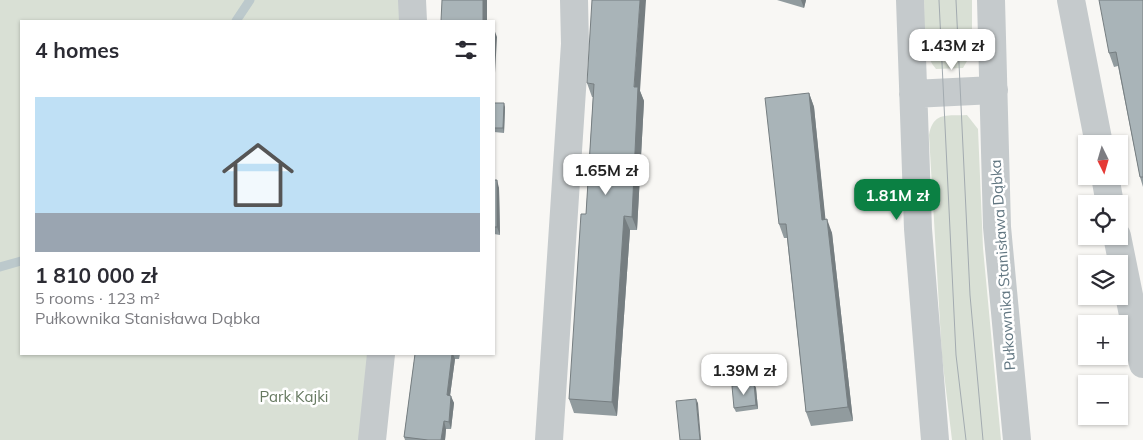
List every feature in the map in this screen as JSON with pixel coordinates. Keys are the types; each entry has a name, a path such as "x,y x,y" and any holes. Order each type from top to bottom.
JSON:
{"street":[{"path":"412,0 412,20"},
{"path":"549,440 575,44 574,0"},
{"path":"910,0 918,229 935,440"},
{"name":"Pułkownika Stanisława Dąbka","path":"991,0 997,226 1017,440"},
{"path":"1071,0 1097,135"},
{"path":"913,94 994,90"},
{"path":"1119,245 1143,364"},
{"path":"372,440 382,355"}],"green space":[{"name":"Park Kajki","path":"0,0 412,0 413,20 20,20 20,355 381,355 372,440 0,440"},
{"path":"924,0 972,0 972,52 963,68 936,69 931,62 925,45"},
{"path":"948,115 967,115 978,129 983,248 1001,440 952,440 942,357 929,135 931,127 938,118"}],"building":[{"path":"442,0 483,0 483,20 441,20"},
{"path":"592,0 640,0 634,87 638,87 632,217 624,216 612,402 569,399 581,214 586,214 594,84 587,83"},
{"path":"1099,0 1143,0 1143,177 1140,177 1116,52 1109,53"},
{"path":"809,93 822,220 827,219 848,407 806,412 786,224 779,224 765,98"},
{"path":"495,103 504,103 503,128 495,128"},
{"path":"495,180 497,180 497,227 495,227"},
{"path":"415,355 452,355 447,395 451,396 449,422 444,421 441,440 404,437"},
{"path":"754,384 756,405 734,408 732,386"},
{"path":"696,399 700,440 680,440 676,401"}],"waterway":[{"path":"237,20 250,0"},
{"path":"0,267 20,261"}],"tram line":[{"path":"939,0 956,355 966,440"},
{"path":"956,0 970,295 983,440"}]}
